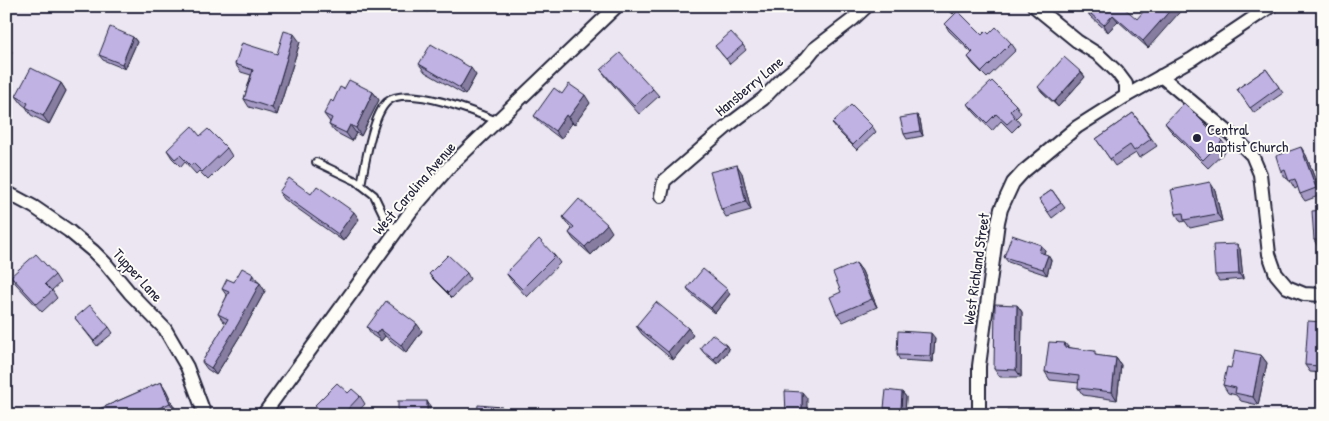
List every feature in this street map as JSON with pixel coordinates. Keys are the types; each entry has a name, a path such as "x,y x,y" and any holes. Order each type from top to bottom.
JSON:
{"street":[{"name":"West Carolina Avenue","path":"263,415 411,211 450,166 617,6"},
{"name":"Hansberry Lane","path":"661,196 664,181 730,124 763,99 783,78 806,59 814,49 867,6"},
{"path":"1034,6 1077,41 1099,55 1117,72 1126,84 1126,96"},
{"name":"West Richland Street","path":"979,415 980,366 1001,209 1013,183 1023,172 1077,127 1126,96 1192,59 1271,6"},
{"path":"1161,76 1234,136 1252,155 1260,174 1269,254 1276,274 1287,287 1304,294 1323,295"},
{"name":"Tupper Lane","path":"6,192 69,231 93,251 130,293 165,328 187,367 204,415"}],"lane":[{"path":"361,185 367,148 381,109 385,103 396,96 422,97 452,104 498,121"},
{"path":"316,162 361,185 374,195 385,218 396,231"}],"building":[{"path":"1088,6 1122,6 1137,19 1148,6 1174,6 1143,41 1113,15 1104,25 1085,9"},
{"path":"958,11 982,35 986,31 989,34 996,27 1011,43 982,72 968,57 973,52 945,24"},
{"path":"110,27 133,37 122,64 99,55"},
{"path":"284,31 294,34 272,108 244,99 253,70 235,64 242,43 277,54"},
{"path":"731,32 743,45 726,59 715,46"},
{"path":"431,44 471,68 460,88 419,64"},
{"path":"620,53 653,89 634,106 601,70"},
{"path":"1064,57 1081,72 1054,102 1038,87"},
{"path":"31,68 61,83 43,116 26,107 28,103 16,96"},
{"path":"1266,69 1279,87 1250,108 1237,89"},
{"path":"349,80 373,92 356,128 350,125 346,133 329,125 332,118 324,114 331,100 333,102 340,87 344,89"},
{"path":"992,81 1016,105 1010,111 1015,117 1007,124 996,114 987,123 968,104"},
{"path":"569,84 585,95 569,117 566,115 555,131 534,116 554,88 562,94"},
{"path":"1184,103 1222,141 1203,160 1165,123"},
{"path":"851,105 872,126 853,145 832,123"},
{"path":"1133,113 1151,139 1134,151 1130,145 1110,159 1096,139"},
{"path":"917,115 920,131 904,134 900,118"},
{"path":"192,126 200,136 208,129 227,148 202,172 193,163 191,166 180,155 175,159 167,150"},
{"path":"1301,147 1316,188 1300,194 1295,179 1289,181 1285,170 1281,172 1276,156"},
{"path":"737,165 746,202 721,209 710,172"},
{"path":"289,178 311,194 317,186 354,212 338,234 279,192"},
{"path":"1210,182 1217,214 1184,220 1183,213 1176,214 1171,190"},
{"path":"1052,190 1061,203 1048,212 1039,199"},
{"path":"579,199 607,224 585,247 569,233 574,227 563,217"},
{"path":"1323,210 1323,240 1314,240 1312,211"},
{"path":"1012,235 1041,245 1039,252 1048,255 1043,269 1004,257"},
{"path":"539,239 555,256 522,289 506,273"},
{"path":"1237,244 1239,274 1215,275 1213,245"},
{"path":"36,254 55,275 45,284 52,291 37,304 11,276"},
{"path":"448,255 467,273 448,293 429,274"},
{"path":"856,263 872,299 837,314 830,297 841,292 833,273"},
{"path":"242,268 253,274 251,279 260,283 211,368 202,362 228,319 218,314 229,292 222,289 227,279 234,282"},
{"path":"703,269 727,289 711,308 687,288"},
{"path":"386,301 417,324 401,345 380,329 376,334 367,327"},
{"path":"656,302 688,328 668,352 636,326"},
{"path":"995,304 1017,305 1016,370 994,369"},
{"path":"90,305 109,327 94,341 75,318"},
{"path":"1308,321 1323,322 1321,366 1305,365"},
{"path":"898,331 931,333 930,356 897,355"},
{"path":"712,334 726,345 714,359 700,348"},
{"path":"1049,342 1065,343 1064,347 1095,351 1095,355 1116,358 1112,392 1078,388 1079,376 1045,372"},
{"path":"1235,350 1261,355 1253,397 1235,393 1236,388 1223,385 1227,367 1231,368"},
{"path":"161,382 170,403 144,415 86,415"},
{"path":"337,383 348,393 352,389 360,396 346,411 351,415 325,415 315,405"},
{"path":"886,390 902,392 901,409 884,408"},
{"path":"785,391 802,392 802,415 786,415"},
{"path":"398,401 427,401 427,415 398,415"},
{"path":"478,405 502,407 502,415 477,415"},
{"path":"1007,410 1052,412 1052,415 1007,415"},
{"path":"559,411 584,411 584,415 559,415"}],"place":[{"name":"Central Baptist Church","path":"1197,138"}]}
